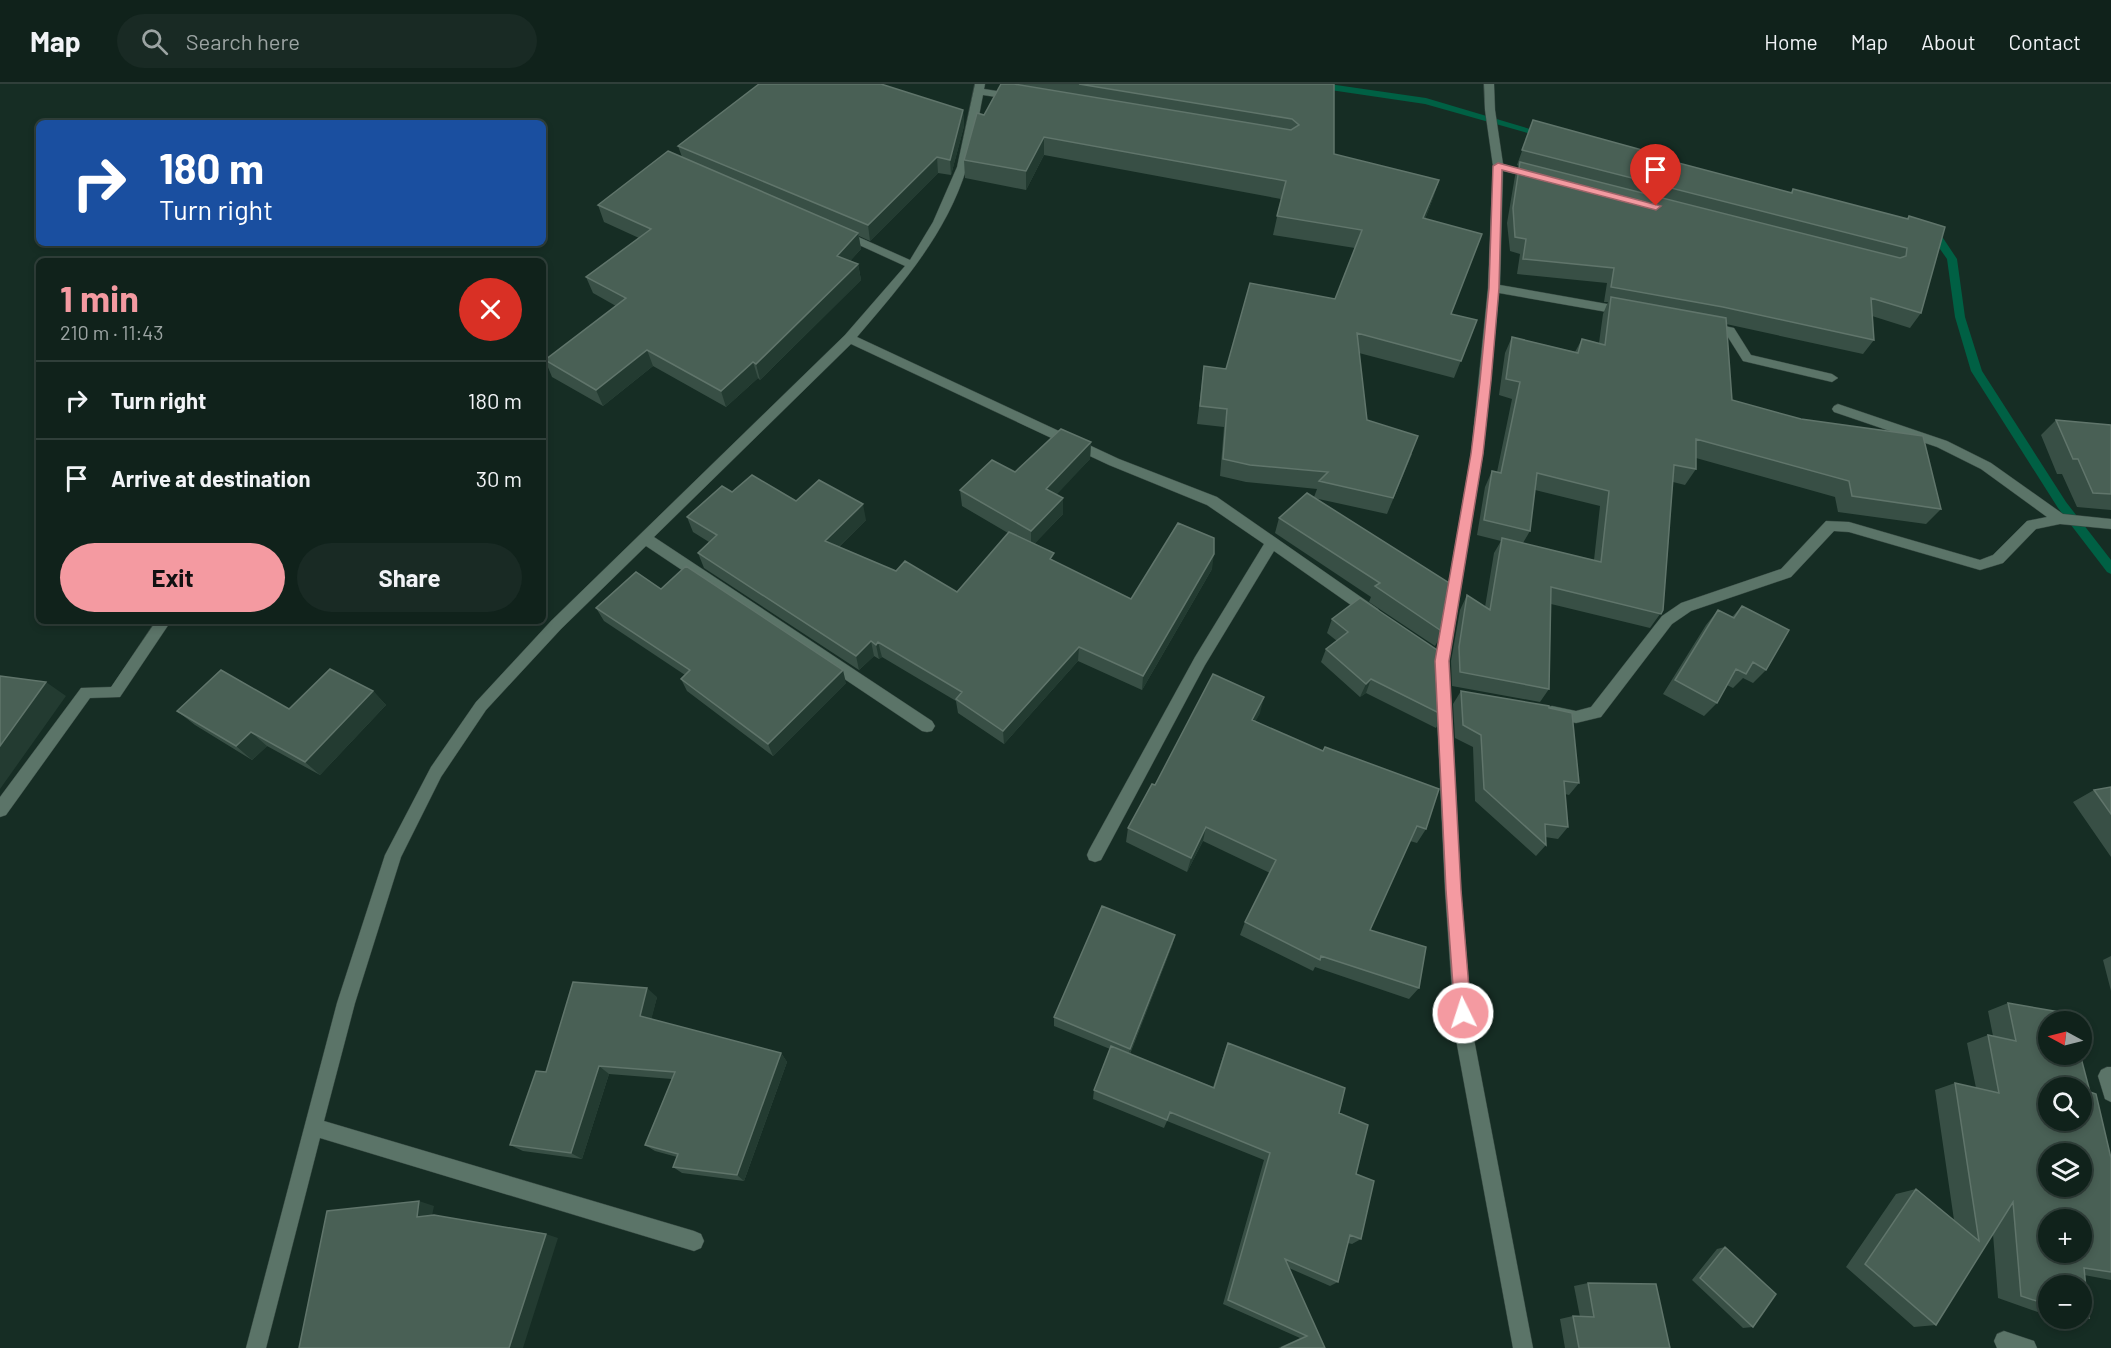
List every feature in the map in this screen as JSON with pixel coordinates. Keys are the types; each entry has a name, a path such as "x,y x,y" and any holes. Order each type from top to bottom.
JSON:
{"street":[{"path":"1490,84 1490,110 1498,166 1494,288 1477,454 1437,657 1448,694 1453,890 1464,1034 1522,1348"},
{"path":"256,1348 346,1003 393,855 436,772 481,706 556,625 849,338 912,265 939,222 962,167 979,87 1023,98"},
{"path":"1498,166 1543,178"},
{"path":"825,228 912,265"},
{"path":"1494,288 1640,314"},
{"path":"1696,324 1730,331 1747,358 1832,378"},
{"path":"849,338 1114,462 1212,501 1385,622"},
{"path":"1838,410 1942,444 1986,466 2060,519"},
{"path":"1543,711 1576,717 1596,712 1667,620 1686,607 1786,573 1831,525 1849,527 1980,566 1998,559 2032,525 2060,519 2111,524"},
{"path":"645,538 927,726"},
{"path":"1095,855 1206,651 1272,544"},
{"path":"0,810 86,692 115,693 162,624"},
{"path":"2111,1076 2107,1076 2111,1093"},
{"path":"314,1127 694,1241"},
{"path":"2004,1341 2027,1348"}],"building":[{"path":"759,84 881,84 963,110 950,160 937,157 868,225 678,146"},
{"path":"1001,84 1014,84 1291,130 1299,125 1292,119 1079,84 1334,84 1334,154 1439,180 1423,218 1482,234 1451,314 1477,320 1461,361 1357,333 1367,420 1418,436 1393,498 1319,481 1328,472 1250,465 1223,459 1227,409 1200,406 1204,366 1226,369 1250,283 1335,299 1362,230 1277,216 1286,181 1044,137 1026,171 964,160 977,113 984,115"},
{"path":"1533,120 1653,153 1652,156 1792,193 1793,189 1908,219 1909,216 1945,227 1921,313 1871,298 1874,340 1723,307 1611,287 1614,268 1523,259 1526,239 1515,237 1513,208 1520,162 1900,258 1906,256 1907,248 1522,150"},
{"path":"668,151 858,233 837,256 858,264 756,364 753,362 721,391 647,350 596,390 546,359 626,298 586,277 651,229 598,205"},
{"path":"1611,297 1726,318 1732,400 1801,419 1923,436 1941,509 1852,496 1849,481 1696,439 1696,469 1674,465 1661,614 1551,587 1549,689 1460,672 1459,647 1467,595 1490,610 1502,538 1601,562 1609,491 1537,473 1530,531 1484,520 1492,471 1501,473 1520,382 1506,379 1512,337 1578,353 1582,339 1605,345"},
{"path":"2056,420 2111,425 2111,494 2093,493 2078,459 2073,459"},
{"path":"1061,429 1091,442 1046,489 1063,498 1031,531 960,490 992,460 1015,472"},
{"path":"752,475 796,501 819,480 863,504 825,541 896,571 905,561 957,592 1009,532 1054,553 1050,559 1131,599 1178,523 1214,538 1214,554 1143,676 1079,647 1003,731 956,699 962,692 878,642 876,645 871,641 856,656 698,553 717,535 687,517 722,486 732,492"},
{"path":"1307,493 1451,584 1443,632 1375,586 1380,583 1279,518"},
{"path":"686,566 843,670 768,744 681,679 690,670 596,608 636,572 661,589"},
{"path":"1360,598 1440,652 1443,715 1371,679 1366,684 1326,649 1348,632 1332,619"},
{"path":"1742,606 1789,630 1766,670 1753,662 1746,674 1736,669 1717,703 1675,680 1718,610 1734,618"},
{"path":"330,669 373,691 305,762 251,732 236,746 177,711 221,670 289,709"},
{"path":"1213,674 1264,697 1252,720 1323,751 1325,747 1439,789 1426,829 1417,826 1370,930 1426,947 1419,988 1321,956 1320,960 1245,922 1276,860 1206,827 1191,858 1128,828 1152,784 1155,785"},
{"path":"0,676 46,682 0,746"},
{"path":"1461,691 1549,706 1549,708 1572,713 1579,783 1564,781 1568,827 1545,824 1546,845 1484,789 1481,735 1463,725"},
{"path":"2111,787 2111,814 2094,790"},
{"path":"1102,906 1175,935 1130,1049 1054,1017"},
{"path":"573,982 647,988 640,1016 781,1053 737,1175 673,1167 678,1154 645,1145 675,1072 599,1066 571,1153 510,1145 536,1071 546,1072"},
{"path":"2008,1003 2054,1011 2038,1011 2038,1065 2083,1065 2086,1077 2038,1077 2038,1131 2092,1131 2092,1093 2096,1094 2111,1158 2111,1272 2084,1268 2085,1275 2038,1275 2038,1301 2021,1296 2013,1202 1936,1325 1865,1264 1916,1189 1979,1241 1955,1083 1999,1093 1988,1035 2016,1041"},
{"path":"1228,1043 1345,1088 1339,1113 1368,1125 1356,1174 1374,1181 1361,1239 1350,1235 1338,1282 1285,1259 1325,1348 1281,1348 1307,1336 1228,1300 1270,1153 1170,1112 1167,1120 1094,1090 1111,1046 1214,1088"},
{"path":"419,1201 417,1217 434,1215 546,1234 509,1348 299,1348 327,1211"},
{"path":"1725,1247 1776,1294 1753,1327 1700,1278"},
{"path":"1588,1283 1656,1284 1670,1348 1579,1348 1573,1316 1594,1317"}],"waterway":[{"path":"1310,84 1426,101 1545,135"},
{"path":"1926,234 1937,237 1952,259 1960,317 1977,371 2062,505 2111,569"}],"route":[{"path":"1463,1013 1453,890 1442,661 1477,454 1486,381 1494,288 1498,166 1656,206"}]}
